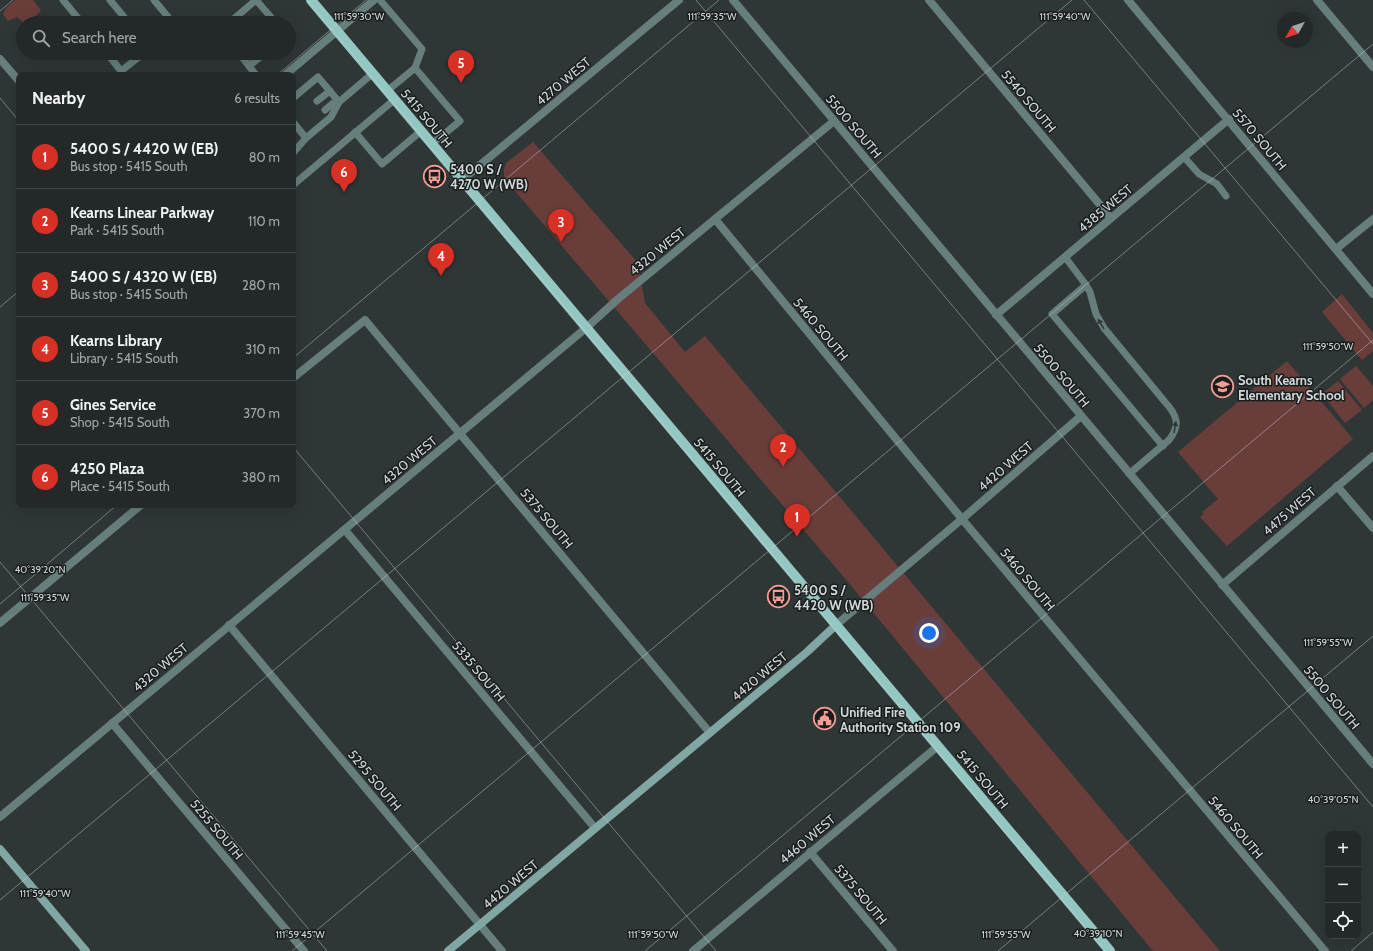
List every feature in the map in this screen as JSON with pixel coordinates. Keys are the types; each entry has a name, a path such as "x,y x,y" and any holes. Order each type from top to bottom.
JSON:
{"main road":[{"name":"5415 SOUTH","path":"311,0 1110,951"}],"street":[{"path":"290,72 374,0"},
{"name":"4270 WEST","path":"462,180 679,0"},
{"name":"5500 SOUTH","path":"733,0 1373,764"},
{"name":"5540 SOUTH","path":"929,0 1111,218"},
{"name":"5570 SOUTH","path":"1128,0 1229,119 1373,294"},
{"path":"1317,0 1373,68"},
{"path":"0,59 16,78"},
{"name":"4385 WEST","path":"996,315 1229,119"},
{"name":"4320 WEST","path":"0,817 586,328 618,299 834,121"},
{"name":"5460 SOUTH","path":"715,219 962,519 1325,951"},
{"path":"1336,249 1373,219"},
{"name":"5375 SOUTH","path":"296,376 365,320 710,733"},
{"name":"4420 WEST","path":"448,951 807,652 836,625 1081,416"},
{"name":"4475 WEST","path":"1222,585 1373,456"},
{"path":"1337,486 1373,528"},
{"path":"0,622 137,508"},
{"name":"5335 SOUTH","path":"345,530 595,828"},
{"name":"5295 SOUTH","path":"229,625 502,951"},
{"name":"5255 SOUTH","path":"112,723 304,951"},
{"name":"4460 WEST","path":"696,950 810,852 938,746"},
{"path":"0,849 86,951"},
{"name":"5375 SOUTH","path":"810,852 893,951"}],"lane":[{"path":"63,0 76,16"},
{"path":"110,0 123,16"},
{"path":"154,0 167,16"},
{"path":"237,16 256,0 270,16"},
{"path":"380,0 422,49 415,68 387,91"},
{"path":"113,60 122,71 135,60"},
{"path":"244,60 254,72"},
{"path":"249,66 256,60"},
{"path":"415,68 460,121 432,144"},
{"path":"325,110 372,74"},
{"path":"296,95 318,77 338,101"},
{"path":"309,91 321,81"},
{"path":"318,101 330,90"},
{"path":"296,182 394,100"},
{"path":"296,150 306,138 331,117 338,101"},
{"path":"296,122 300,131 306,138"},
{"path":"300,131 307,126"},
{"path":"355,132 382,164 421,131"},
{"path":"1184,157 1199,174 1217,184 1226,196"},
{"path":"1065,257 1090,292 1096,314 1102,325 1172,410 1176,422 1174,434 1163,446 1129,474"},
{"path":"1086,285 1052,314 1163,446"}],"shaded area":[{"path":"15,0 33,0 41,11 35,16 16,16 16,17 8,21 3,14 6,8"},
{"path":"533,142 638,263 645,303 685,352 705,336 1220,951 1153,951 848,582 504,178 506,163"},
{"path":"1342,294 1373,333 1373,351 1362,360 1322,312"},
{"path":"1287,361 1353,439 1227,546 1200,517 1204,514 1202,512 1218,499 1178,452"},
{"path":"1356,366 1373,386 1373,400 1364,408 1340,379"},
{"path":"1338,381 1362,410 1345,423 1322,394"}],"place":[{"name":"Gines Service","path":"461,83"},
{"name":"5400 S / 4270 W (WB)","path":"434,176"},
{"name":"4250 Plaza","path":"344,192"},
{"name":"5400 S / 4320 W (EB)","path":"561,242"},
{"name":"Kearns Library","path":"441,276"},
{"name":"South Kearns Elementary School","path":"1222,387"},
{"name":"Kearns Linear Parkway","path":"783,467"},
{"name":"5400 S / 4420 W (EB)","path":"797,537"},
{"name":"5400 S / 4420 W (WB)","path":"779,597"},
{"name":"Unified Fire Authority Station 109","path":"824,719"}]}
